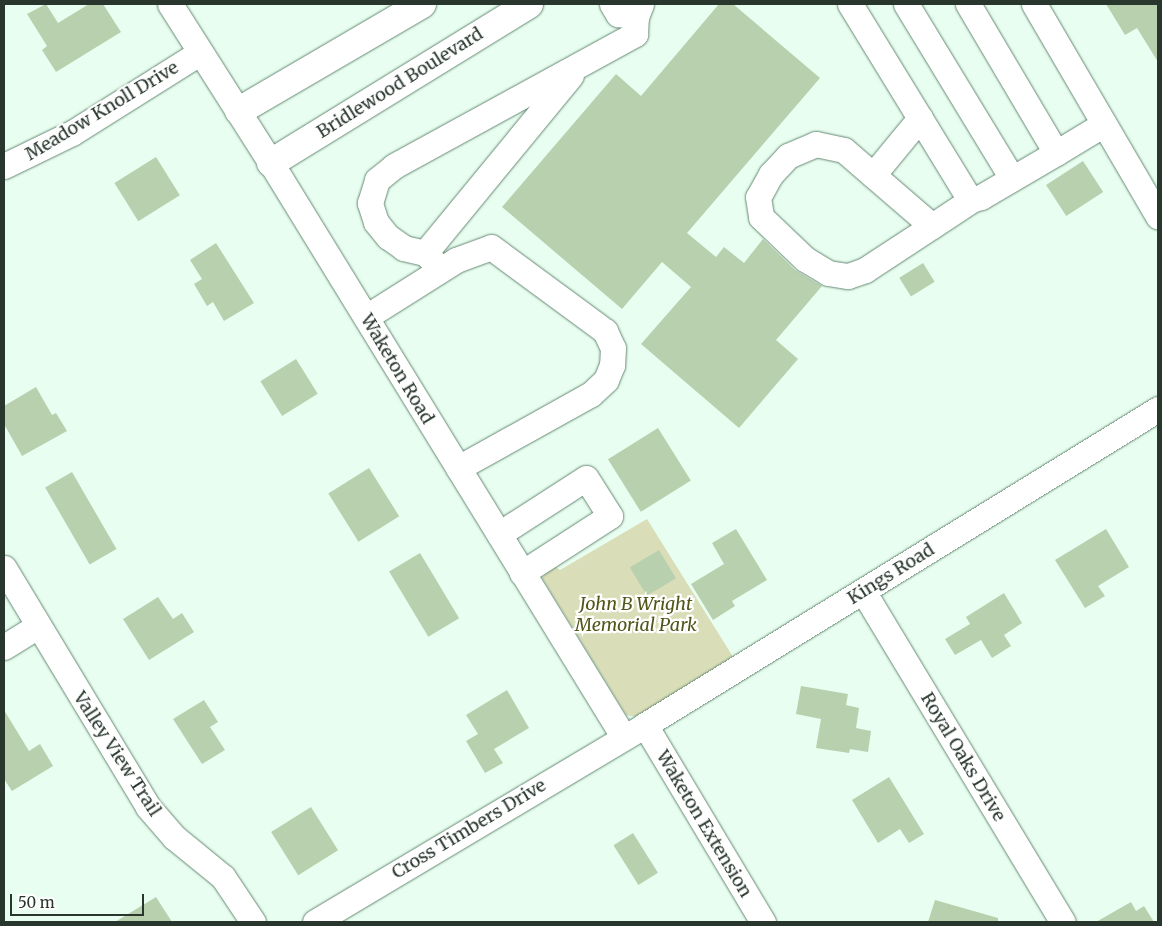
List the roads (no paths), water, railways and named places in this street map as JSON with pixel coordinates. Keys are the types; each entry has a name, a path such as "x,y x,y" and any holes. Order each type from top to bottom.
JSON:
{"main road":[{"path":"239,112 422,4"},
{"name":"Bridlewood Boulevard","path":"271,162 529,4"}],"street":[{"name":"Waketon Road","path":"170,4 199,53 271,162 623,736"},
{"path":"458,468 591,394 606,380 612,365 613,348 605,331 491,247 433,261 404,248 388,237 376,222 370,203 377,180 394,166 635,34 638,10 618,14 612,4"},
{"path":"850,4 967,195 973,199"},
{"path":"906,4 1012,178"},
{"path":"968,4 1056,153"},
{"path":"1034,4 1158,216"},
{"name":"Meadow Knoll Drive","path":"4,166 72,133 199,53"},
{"path":"366,317 433,261 579,65"},
{"path":"874,175 920,118"},
{"path":"932,226 844,150 816,144 788,156 771,174 758,197 761,217 805,259 828,273 848,276 865,270 932,226 973,199 1104,124"},
{"name":"Kings Road","path":"623,736 646,725 1158,409"},
{"path":"499,534 586,478 610,516 522,573"},
{"name":"Valley View Trail","path":"4,568 148,807 174,838 223,877 253,922"},
{"name":"Royal Oaks Drive","path":"863,592 1063,922"},
{"path":"4,647 38,626"},
{"name":"Waketon Extension","path":"646,725 763,922"},
{"name":"Cross Timbers Drive","path":"315,922 623,736"}],"park label":[{"name":"John B Wright Memorial Park","path":"636,615"}]}
